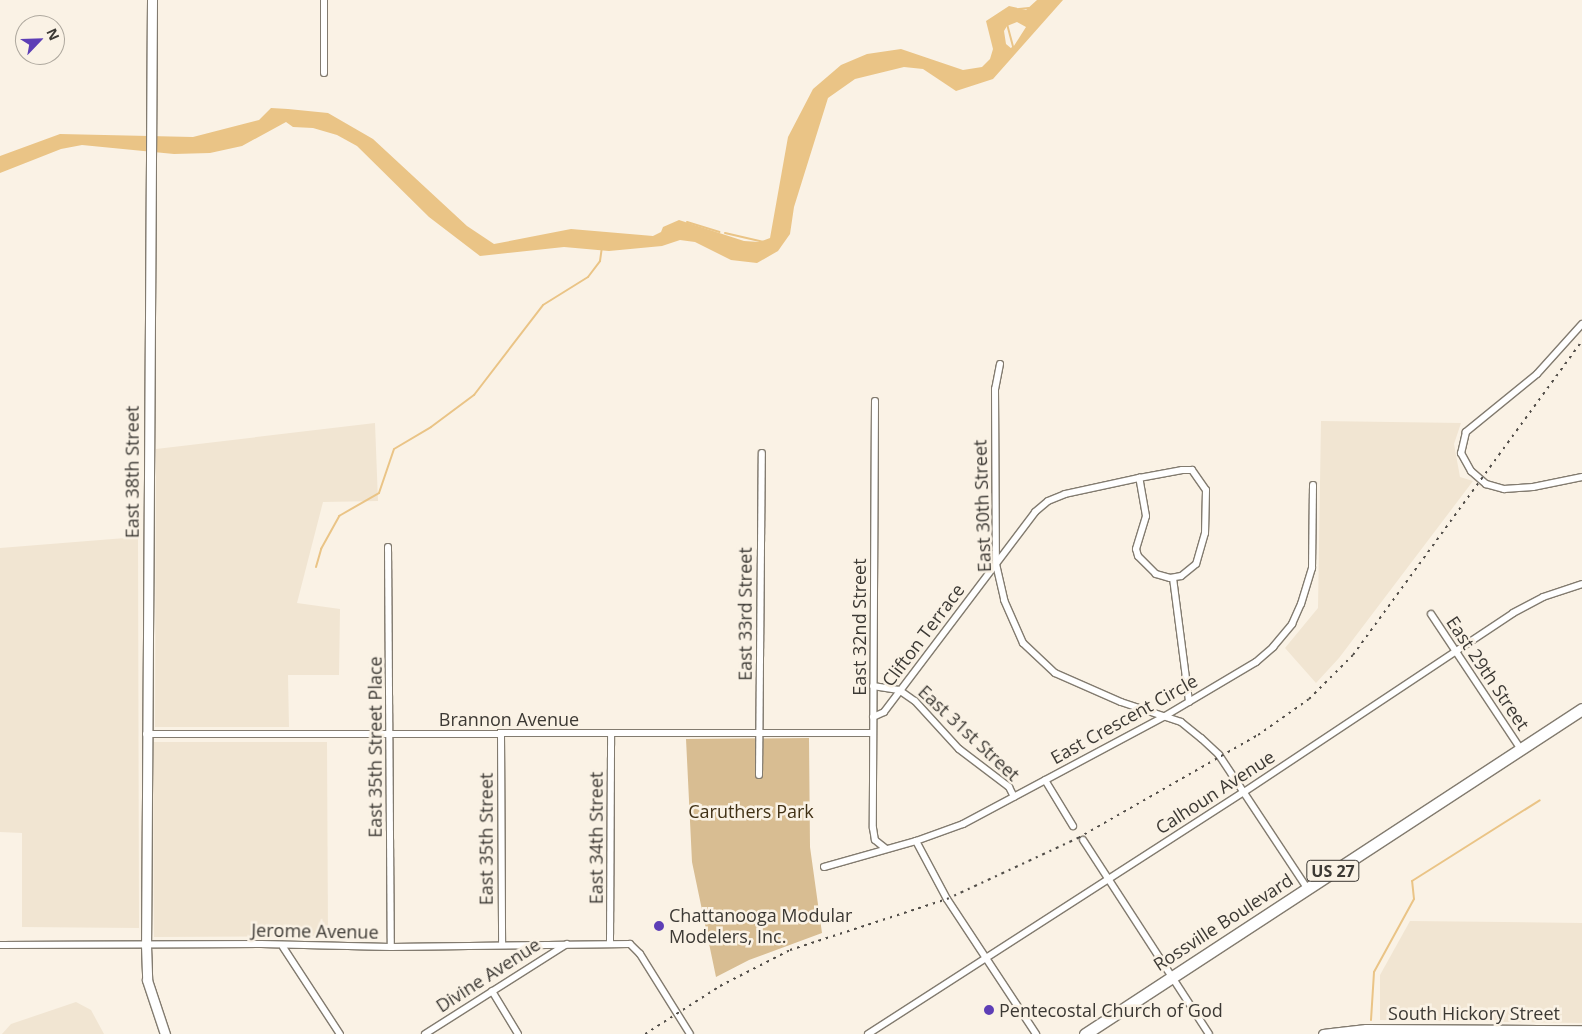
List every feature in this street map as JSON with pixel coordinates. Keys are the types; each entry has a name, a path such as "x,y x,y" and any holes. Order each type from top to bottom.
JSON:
{"highway":[{"name":"Rossville Boulevard","path":"1085,1034 1582,709"}],"main road":[{"name":"East 38th Street","path":"152,0 146,945 147,980 165,1034"},
{"name":"South Hickory Street","path":"1323,1034 1366,1029 1582,1030"}],"street":[{"path":"324,0 324,73"},
{"path":"1582,324 1537,374 1466,432 1461,454 1465,463 1480,479 1504,489 1534,487 1582,477"},
{"name":"East 30th Street","path":"1000,364 995,389 996,564 1012,621 1023,643 1055,673 1076,683 1181,722 1213,749 1244,792 1307,888"},
{"name":"East 32nd Street","path":"875,400 873,828 875,840 885,848"},
{"name":"East 33rd Street","path":"759,776 762,453"},
{"name":"Clifton Terrace","path":"873,717 884,712 996,564 1022,526 1048,501 1065,494 1139,478 1192,470 1206,490 1204,533 1196,564 1181,576 1173,578"},
{"path":"1139,478 1146,516 1136,549 1138,556 1156,574 1173,578 1189,702"},
{"name":"East Crescent Circle","path":"824,867 885,848 916,841 963,824 1165,716 1256,662 1274,647 1292,624 1312,568 1313,485"},
{"name":"East 35th Street Place","path":"388,547 391,947"},
{"name":"Calhoun Avenue","path":"868,1034 1542,597 1582,584"},
{"name":"East 29th Street","path":"1431,614 1520,748"},
{"name":"East 31st Street","path":"873,686 899,690 914,700 959,749 1009,787 1014,797"},
{"name":"Brannon Avenue","path":"146,734 872,733"},
{"name":"East 35th Street","path":"501,734 502,944"},
{"name":"East 34th Street","path":"610,943 611,734"},
{"name":"East 31st Street","path":"1045,780 1073,826"},
{"path":"1083,840 1209,1034"},
{"path":"916,841 947,899 1036,1034"},
{"name":"Jerome Avenue","path":"0,945 261,944 283,947 391,947 568,943 630,944 640,954 690,1034"},
{"name":"Divine Avenue","path":"425,1034 568,943"},
{"path":"283,947 340,1034"},
{"path":"492,991 518,1034"}],"shaded area":[{"path":"1037,0 1063,0 993,79 956,91 923,69 904,67 855,79 828,98 794,207 790,234 778,251 757,263 731,260 695,242 680,240 662,246 609,251 564,247 480,256 429,217 357,146 337,135 313,128 293,127 286,122 242,146 210,153 174,154 82,145 61,149 0,173 0,156 60,134 193,137 259,120 271,108 288,109 328,113 373,139 467,226 494,244 571,229 653,236 661,232 663,227 679,220 744,241 759,242 770,238 788,137 813,89 841,65 867,54 901,49 963,70 982,67 990,59 993,49 986,21 1009,6 1026,10","holes":["1017,22 1026,27 1012,49 1006,44 1004,31 1007,26"]},
{"path":"1321,421 1461,423 1454,444 1460,477 1473,481 1339,658 1316,683 1285,648 1318,608"},
{"path":"375,423 378,501 323,502 297,603 340,609 339,675 288,675 289,727 155,727 156,449"},
{"path":"138,537 139,928 22,927 22,833 0,832 0,548"},
{"path":"153,742 327,742 328,936 154,937"},
{"path":"1410,921 1582,923 1582,1023 1380,1020 1380,975"},
{"path":"76,1002 91,1010 104,1034 2,1034 11,1024"}],"green space":[{"name":"Caruthers Park","path":"809,738 810,847 822,933 749,960 716,977 692,862 686,739"}],"waterway":[{"path":"1019,9 1029,8"},
{"path":"1007,24 1013,47 1011,50"},
{"path":"687,222 720,232"},
{"path":"725,233 764,242"},
{"path":"316,567 321,549 339,516 379,493 394,449 431,427 474,395 543,305 588,277 600,261 602,247"},
{"path":"1371,1020 1374,972 1414,899 1412,881 1540,800"}],"railway":[{"path":"645,1034 720,986 790,950 947,899 1078,838 1258,735 1309,699 1353,655 1582,341"}],"place":[{"name":"Chattanooga Modular Modelers, Inc.","path":"659,926"},
{"name":"Pentecostal Church of God","path":"989,1010"}]}
